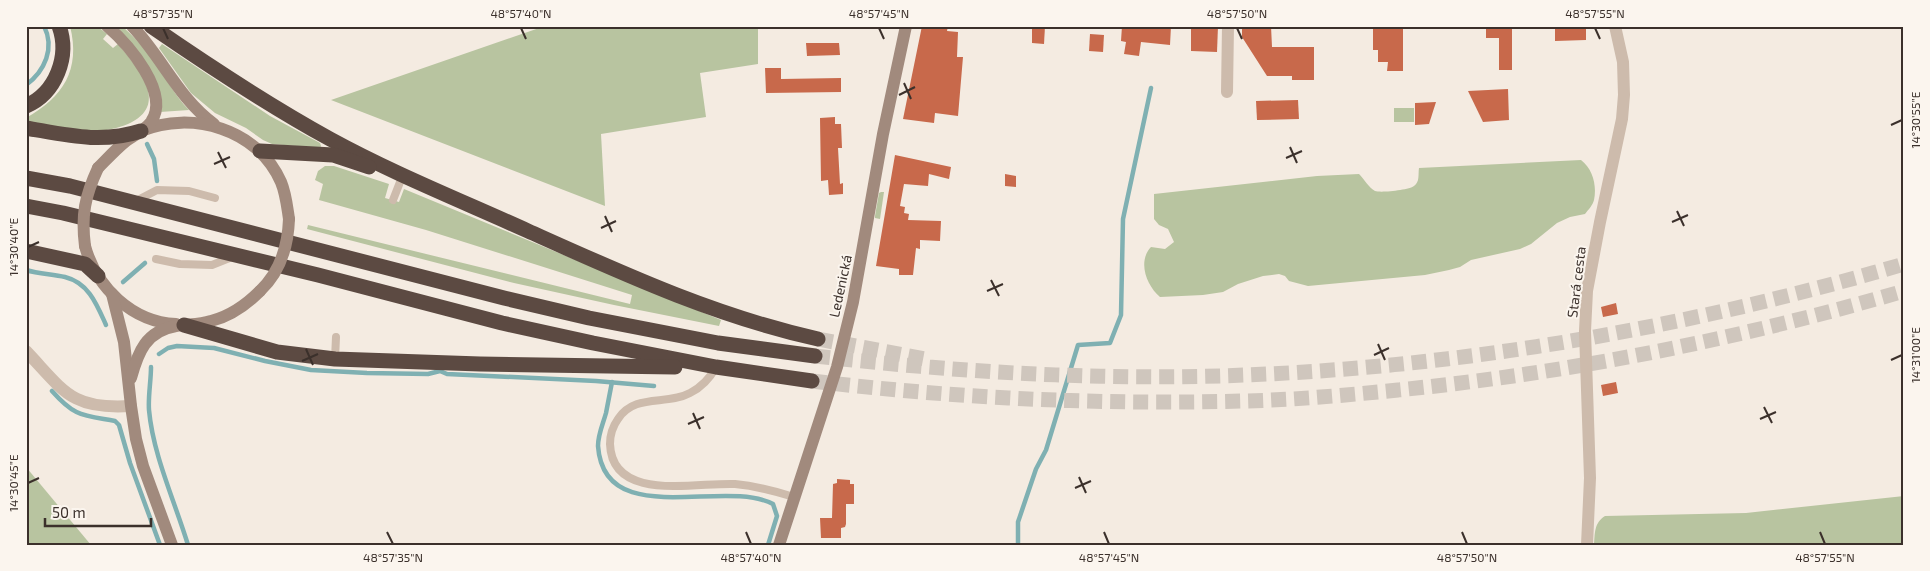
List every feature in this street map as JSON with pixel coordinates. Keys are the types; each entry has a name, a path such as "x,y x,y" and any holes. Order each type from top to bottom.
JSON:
{"highway":[{"path":"26,106 38,99 46,91 58,73 63,53 63,41 59,26"},
{"path":"151,26 261,100 332,140 423,184 584,257 709,308 764,326 818,339"},
{"path":"26,128 91,138 116,138 141,131"},
{"path":"260,151 333,155 423,184"},
{"path":"26,178 70,186 570,314 718,343 815,356"},
{"path":"26,206 63,213 237,255 502,323 593,344 716,367 812,381"},
{"path":"26,251 85,264 98,276"},
{"path":"184,325 277,352 335,359 480,364 716,367"}],"main road":[{"path":"107,26 135,57 154,89 156,104 154,116 149,124 116,149 98,168 90,186 83,214 85,246 98,276 112,294 128,307 145,317 170,324 184,325"},
{"path":"132,26 161,61 184,96 198,111 220,128"},
{"name":"Ledenická","path":"779,545 837,367 853,302 883,134 906,26"},
{"path":"128,385 136,358 144,343 159,331 184,325 210,322 223,317 246,304 260,291 274,274 281,261 288,233 289,219 285,193 268,160 260,151 241,138 209,124 186,121 163,124 141,131"},
{"path":"112,294 124,342 131,406 143,466 172,545"}],"street":[{"path":"1227,92 1228,26"},
{"name":"Stará cesta","path":"1587,545 1590,478 1585,331 1586,291 1622,119 1624,95 1623,62 1615,26"},
{"path":"26,351 59,387 76,400 97,407 131,406"}],"lane":[{"path":"393,200 402,177"},
{"path":"134,202 157,190 189,191 215,198"},
{"path":"156,259 180,264 212,265 237,255"},
{"path":"335,359 336,337"},
{"path":"716,367 705,382 690,394 672,399 641,402 626,410 615,422 610,438 612,455 616,464 627,477 643,484 746,485 794,497"}],"green space":[{"path":"70,26 97,26 107,34 103,39 113,48 118,44 134,64 147,86 149,97 147,107 141,116 128,124 99,131 69,130 26,123 26,118 50,101 66,81 71,69 73,56"},
{"path":"112,26 122,26 141,44 189,110 160,112 161,104"},
{"path":"545,26 758,26 758,64 700,73 706,117 601,134 605,206 331,100"},
{"path":"162,44 270,116 320,143 320,148 272,144 246,128 215,113 191,93 159,48"},
{"path":"1394,108 1414,108 1414,122 1394,122"},
{"path":"1581,160 1589,168 1595,189 1593,202 1585,214 1570,217 1557,223 1531,244 1520,249 1471,260 1460,267 1449,270 1425,275 1308,286 1289,281 1285,276 1279,274 1263,276 1238,284 1223,292 1160,297 1151,287 1145,274 1145,260 1151,247 1165,249 1174,242 1168,229 1159,225 1154,219 1154,194 1317,176 1359,174 1369,186 1378,192 1407,189 1414,186 1418,180 1419,168"},
{"path":"325,166 334,166 389,184 385,198 399,202 404,189 721,320 719,326 514,283 307,229 308,225 630,304 632,295 426,230 319,200 323,184 315,180 318,171"},
{"path":"884,192 880,219 875,218 875,216 879,193"},
{"path":"26,467 91,545 26,545"},
{"path":"1904,496 1904,545 1594,545 1597,525 1605,516 1746,513"}],"building":[{"path":"922,26 948,26 947,31 958,32 957,57 963,57 958,116 935,113 934,123 903,119"},
{"path":"1032,26 1045,26 1044,44 1032,43"},
{"path":"1122,26 1171,26 1170,45 1141,42 1139,56 1124,54 1126,42 1121,41"},
{"path":"1191,26 1218,26 1217,52 1191,51"},
{"path":"1242,26 1271,26 1272,47 1314,47 1314,80 1292,80 1292,76 1267,76 1242,37"},
{"path":"1373,26 1403,26 1403,71 1387,71 1388,62 1378,62 1378,50 1373,50"},
{"path":"1486,26 1512,26 1512,70 1499,70 1499,38 1486,38"},
{"path":"1555,26 1586,26 1586,40 1555,41"},
{"path":"1090,34 1104,35 1103,52 1089,51"},
{"path":"806,43 839,43 840,55 807,56"},
{"path":"765,68 781,68 781,79 841,78 841,92 766,93"},
{"path":"1508,89 1509,120 1483,122 1468,91"},
{"path":"1298,100 1299,119 1257,120 1256,101"},
{"path":"1436,102 1429,124 1415,125 1415,103"},
{"path":"835,117 835,124 841,124 842,148 838,148 840,184 843,183 843,194 829,195 828,180 821,181 820,118"},
{"path":"895,155 951,167 949,179 929,174 928,186 904,184 900,206 905,207 904,213 909,214 908,220 941,221 940,241 920,240 920,249 916,248 913,275 899,275 899,269 876,266"},
{"path":"1005,174 1016,176 1016,187 1005,186"},
{"path":"1616,303 1618,314 1603,317 1601,307"},
{"path":"1616,382 1618,393 1603,396 1601,385"},
{"path":"837,479 850,480 850,484 854,484 854,504 846,504 846,524 845,527 841,528 841,538 821,538 820,518 832,518 833,484 837,483"}],"waterway":[{"path":"26,85 38,73 46,58 48,43 44,26"},
{"path":"1018,545 1018,522 1036,469 1046,450 1078,345 1110,343 1121,315 1123,219 1151,88"},
{"path":"147,144 154,159 157,181"},
{"path":"123,282 145,263"},
{"path":"26,270 65,277 80,284 91,296 106,325"},
{"path":"159,354 168,348 177,346 214,348 311,370 428,374 440,371 447,374 596,381 654,386"},
{"path":"151,367 149,405 151,427 160,461 188,545"},
{"path":"612,382 598,442 605,472 621,487 643,495 669,497 725,496 751,498 773,504 777,516 768,545"},
{"path":"52,391 67,406 80,414 115,421 119,425 130,463 160,545"}],"tunnel":[{"path":"815,356 976,371 1138,377 1246,375 1413,363 1496,353 1661,324 1742,307 1904,264"},
{"path":"812,381 919,392 1027,399 1135,402 1282,400 1462,383 1590,364 1716,339 1904,291"},
{"path":"818,339 925,359"}]}
